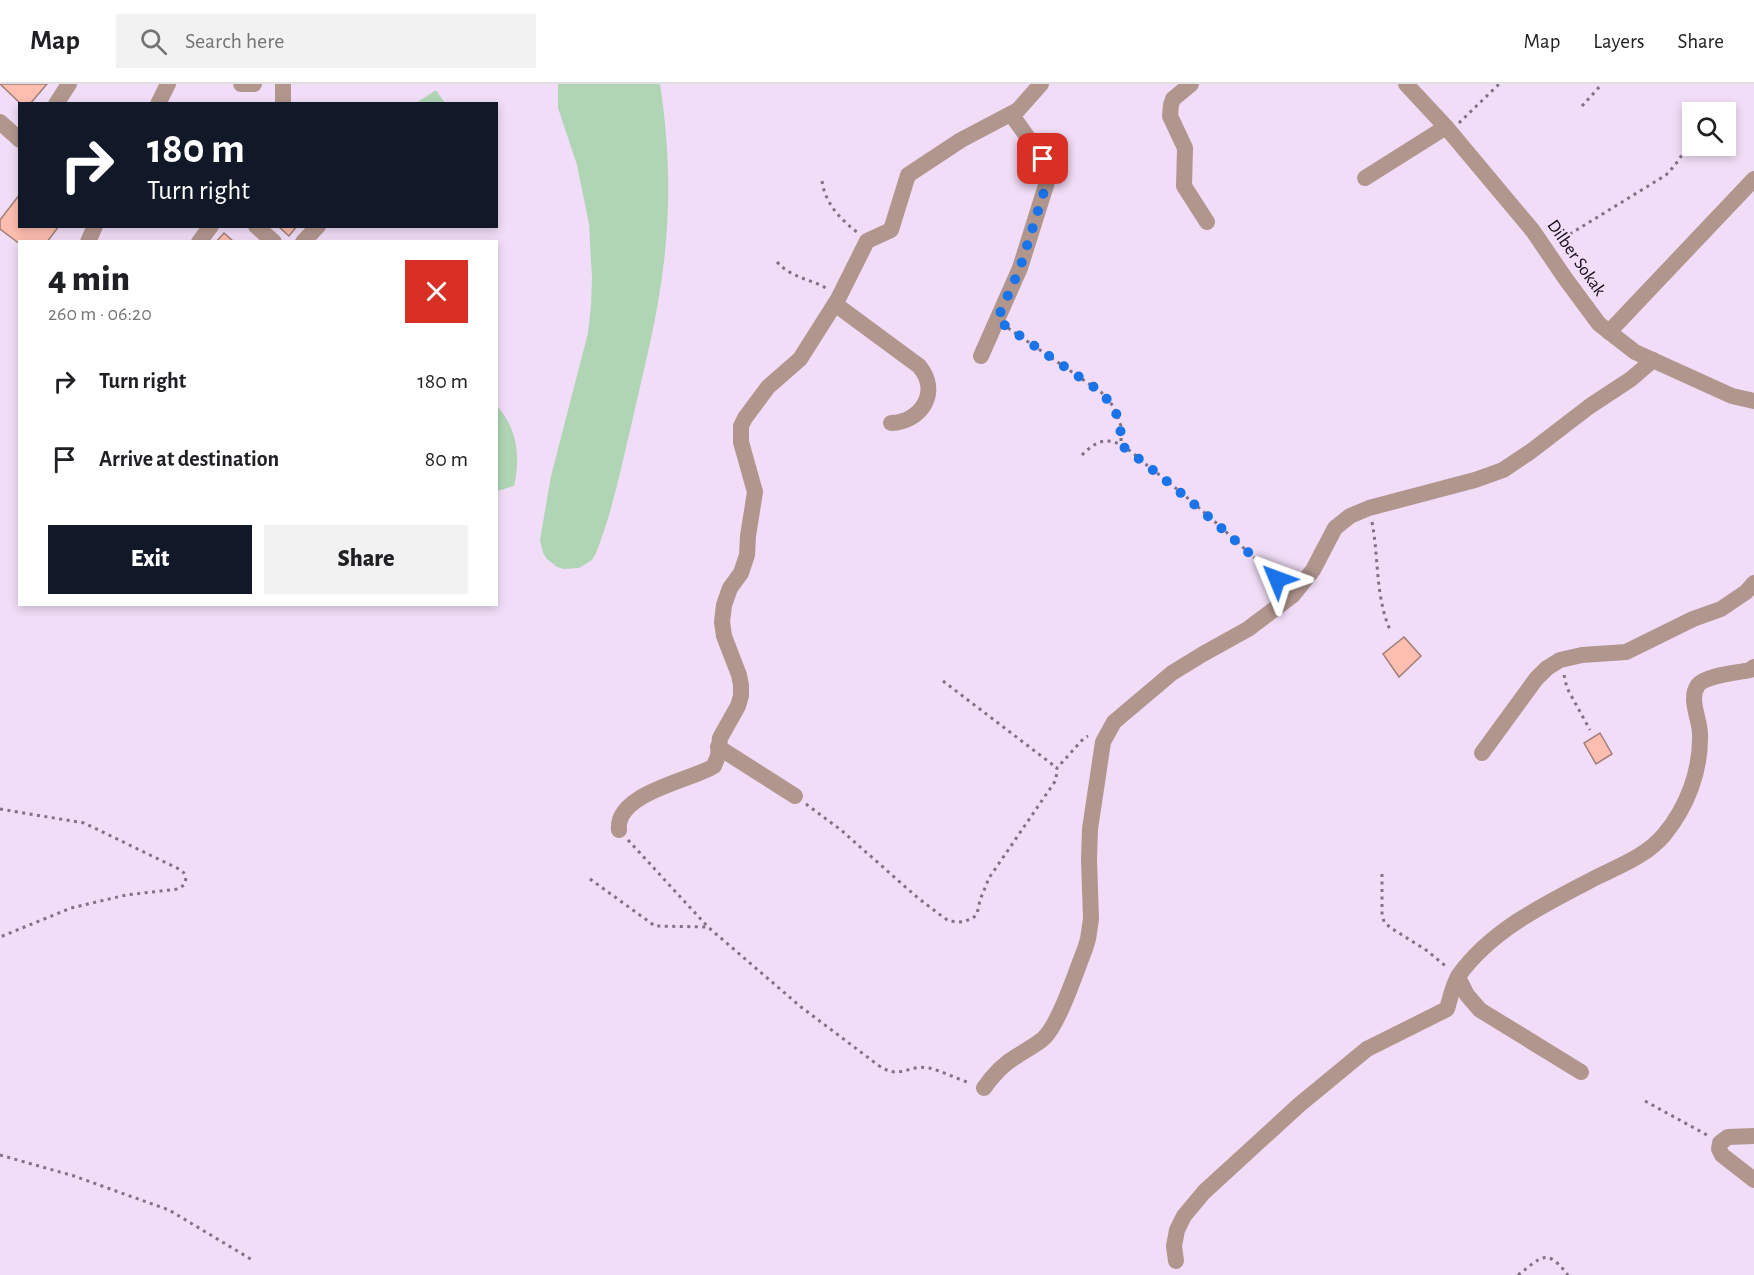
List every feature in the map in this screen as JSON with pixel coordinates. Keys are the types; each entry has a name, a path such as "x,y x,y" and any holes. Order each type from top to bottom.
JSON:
{"street":[{"path":"57,102 69,84"},
{"path":"159,102 168,84"},
{"path":"241,84 254,84"},
{"path":"283,84 283,102"},
{"path":"619,830 619,818 622,813 642,797 714,766 718,756 720,738 738,706 741,696 739,675 724,636 722,622 724,605 730,588 741,573 747,555 755,492 741,442 741,426 745,418 768,387 800,359 837,302 867,241 891,230 908,175 962,140 1018,110 1041,84"},
{"path":"1191,84 1173,99 1169,110 1185,148 1184,186 1207,222"},
{"name":"Dilber Sokak","path":"1406,84 1448,129 1533,231 1599,324 1635,352 1732,396 1754,401"},
{"path":"981,356 1020,268 1047,182 1043,159 1011,114"},
{"path":"0,122 18,138"},
{"path":"1365,178 1448,129"},
{"path":"1609,332 1754,179"},
{"path":"258,228 272,240"},
{"path":"305,240 316,228"},
{"path":"837,302 920,366 925,373 928,388 924,406 910,419 901,423 891,423"},
{"path":"984,1088 1005,1063 1036,1044 1049,1032 1057,1018 1085,948 1091,919 1090,837 1102,749 1105,735 1113,722 1160,681 1185,664 1248,629 1293,595 1313,570 1335,528 1350,516 1369,508 1475,480 1503,470 1631,379 1653,360"},
{"path":"1482,753 1536,679 1547,668 1560,660 1582,655 1626,652 1693,619 1721,609 1746,592 1754,583"},
{"path":"1176,1262 1174,1246 1177,1230 1184,1216 1203,1192 1299,1105 1367,1049 1447,1009 1458,977 1491,939 1548,902 1638,857 1663,836 1686,803 1698,764 1701,732 1694,699 1697,687 1706,679 1750,670 1754,667"},
{"path":"718,747 795,796"},
{"path":"1458,977 1467,995 1480,1010 1581,1072"},
{"path":"1754,1136 1728,1137 1720,1143 1719,1149 1722,1155 1754,1180"}],"path":[{"path":"1448,129 1499,84"},
{"path":"1582,106 1602,84"},
{"path":"1545,249 1666,175 1682,156"},
{"path":"822,181 827,201 845,223 867,241"},
{"path":"777,262 794,276 826,288 837,302"},
{"path":"997,320 1101,392 1114,407 1121,426 1121,445"},
{"path":"1082,455 1092,445 1099,442 1107,441 1121,445 1228,533 1293,595"},
{"path":"1369,508 1380,589 1387,624 1391,632"},
{"path":"1560,660 1558,667 1590,730"},
{"path":"943,681 1057,768"},
{"path":"795,796 841,830 943,917 949,921 963,922 977,914 989,878 1056,780 1057,768 1084,738 1097,733 1105,735"},
{"path":"0,809 84,823 181,870 186,879 184,885 178,889 126,895 71,908 0,937"},
{"path":"619,830 708,927 801,1007 884,1070 900,1073 929,1068 984,1088"},
{"path":"1382,874 1384,922 1426,950 1458,977"},
{"path":"590,879 655,926 708,927"},
{"path":"1646,1101 1720,1143"},
{"path":"0,1155 74,1176 169,1210 254,1261"},
{"path":"1518,1275 1546,1257 1558,1262 1568,1275"}],"green space":[{"path":"558,84 660,84 668,172 668,217 658,301 616,488 602,538 592,560 579,568 564,569 557,567 547,559 540,540 551,476 588,333 592,278 589,224 577,165 558,108"},
{"path":"436,90 444,102 418,102"},
{"path":"498,408 509,423 516,443 517,464 514,486 498,491"}],"building":[{"path":"0,84 47,84 32,102 19,102"},
{"path":"18,197 18,228 58,228 48,240 18,240 18,242 0,229 0,220"},
{"path":"280,228 295,228 289,236"},
{"path":"224,233 232,240 218,240"},
{"path":"1404,637 1421,656 1399,677 1383,654"},
{"path":"1600,733 1612,754 1596,764 1584,743"}],"route":[{"path":"1043,159 1048,174 1047,182 1020,268 997,320 1101,392 1114,407 1121,426 1121,445 1228,533 1277,579"}]}
